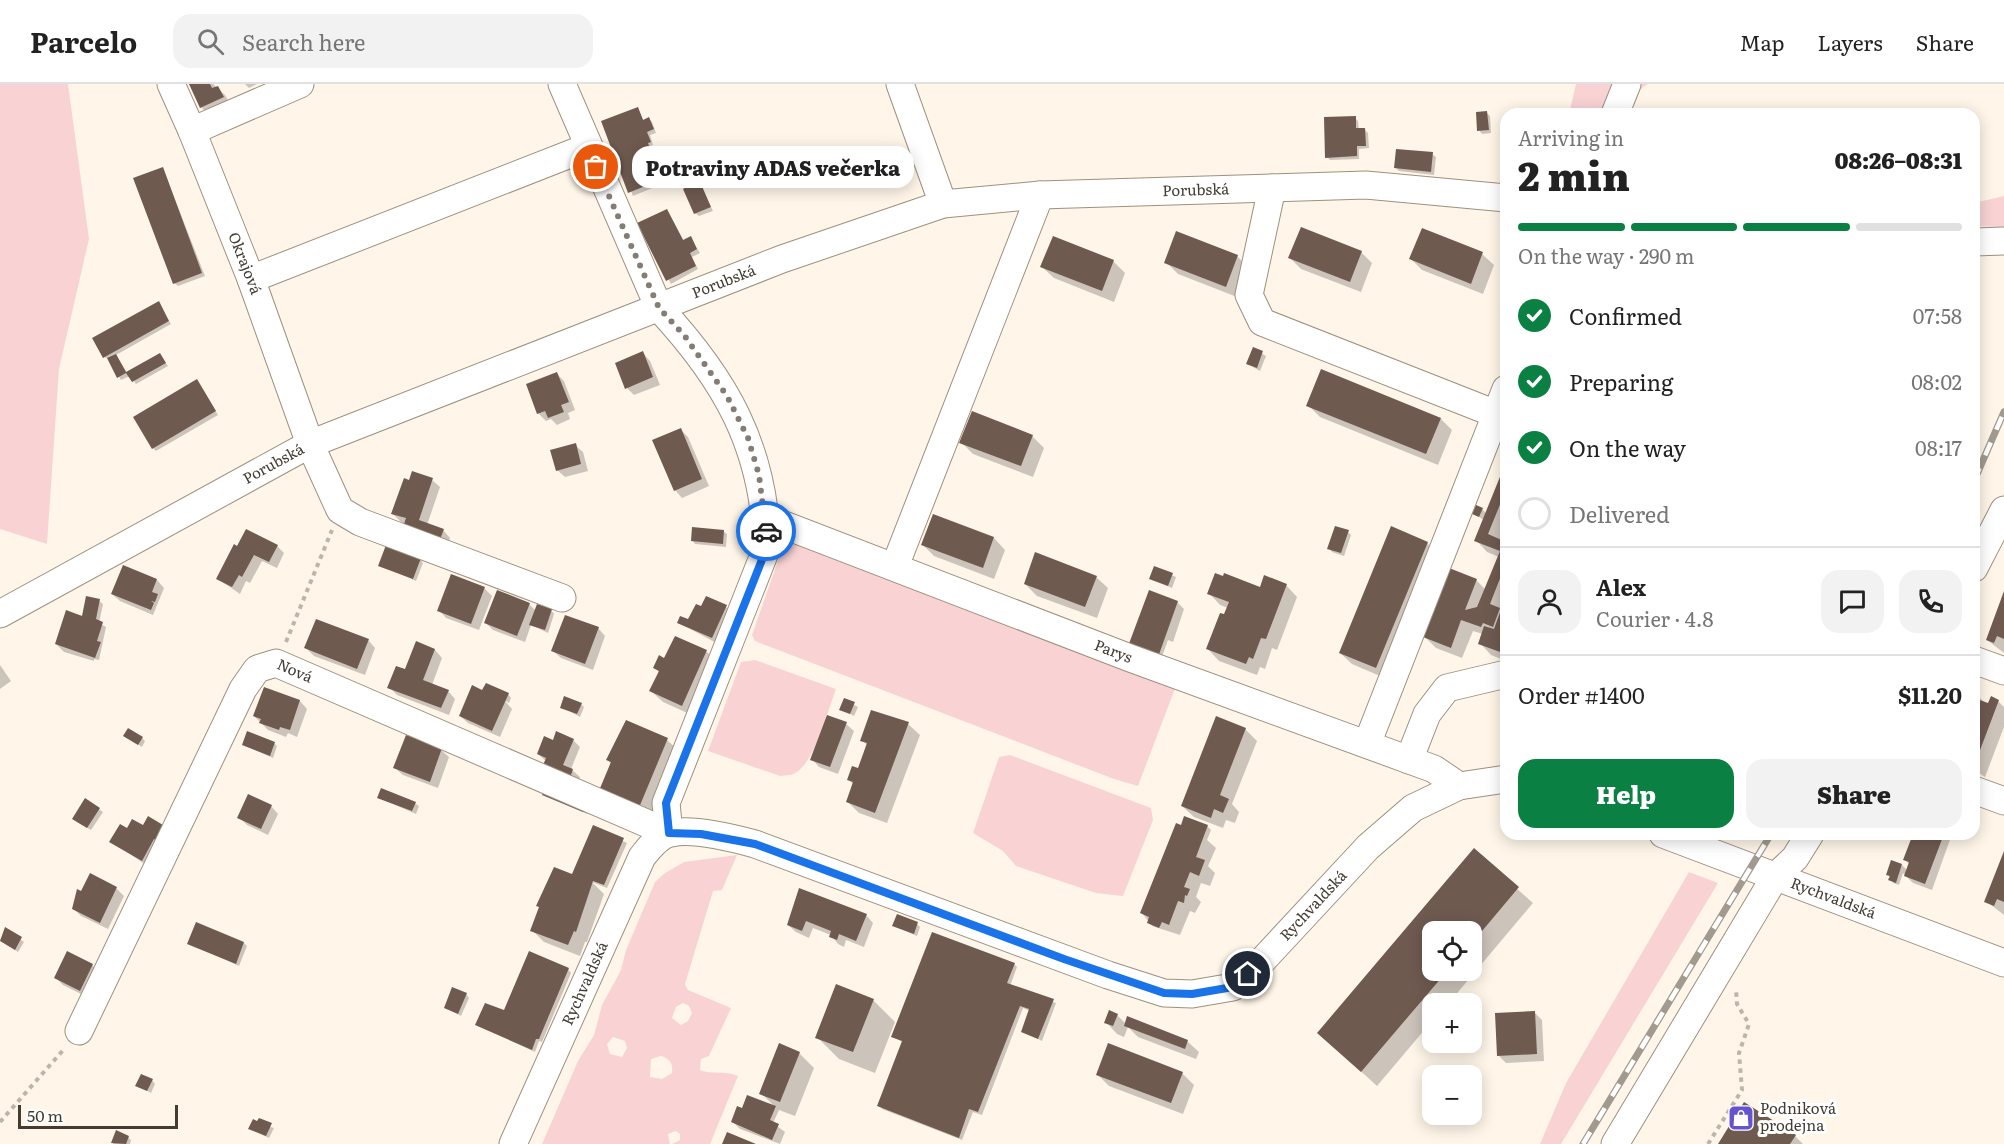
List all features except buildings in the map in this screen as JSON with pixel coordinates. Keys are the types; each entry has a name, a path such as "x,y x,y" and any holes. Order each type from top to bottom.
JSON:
{"street":[{"name":"Okrajová","path":"171,84 192,130 251,279 310,444"},
{"path":"192,130 300,84"},
{"path":"562,84 659,308 684,335 727,396 748,438 759,475 766,518 767,547 666,803 669,833"},
{"path":"900,84 943,204"},
{"path":"1617,108 1627,84"},
{"path":"251,279 588,147"},
{"name":"Porubská","path":"0,614 310,444 782,259 943,204 1040,195 1366,185 1500,197"},
{"path":"1272,188 1249,296 1262,322 1500,401"},
{"path":"895,566 1040,195"},
{"path":"1980,242 2004,241"},
{"path":"1367,744 1500,404"},
{"path":"310,444 340,510 360,522 562,598"},
{"path":"1980,560 1998,538 2004,510"},
{"name":"Parys","path":"766,518 1130,658 1434,769 1459,786"},
{"path":"1980,662 2004,671"},
{"name":"Nová","path":"79,1031 243,689 257,669 276,663 669,833"},
{"path":"1409,760 1427,714 1447,688 1500,675"},
{"name":"Rychvaldská","path":"513,1144 642,856 654,842 669,833 701,834 755,844 1108,975 1164,993 1192,994 1233,987 1262,961 1368,847 1413,808 1459,786 1500,780"},
{"path":"1980,792 2004,801"},
{"name":"Rychvaldská","path":"1679,840 2004,963"},
{"path":"1615,1144 1775,877 1795,858 1806,840"}],"path":[{"path":"276,663 298,618 340,510"},
{"path":"1708,1144 1742,1090 1738,1053 1749,1024 1737,1004 1736,984"},
{"path":"0,1122 79,1031"},
{"path":"1731,1119 1734,1113"}],"shaded area":[{"path":"0,84 68,84 89,239 59,369 47,544 0,529"},
{"path":"1576,84 1648,84 1614,108 1570,108"},
{"path":"2004,196 2004,227 1980,226 1980,202"},
{"path":"804,541 1176,686 1138,786 1114,779 755,641 752,635 780,555 792,543"},
{"path":"755,660 836,689 816,745 804,765 792,775 780,776 708,751 741,662"},
{"path":"1010,755 1151,808 1153,820 1123,896 1096,893 1016,866 1003,851 973,833 999,757"},
{"path":"737,855 722,890 713,891 685,984 688,990 731,1008 709,1056 701,1059 700,1070 738,1076 710,1144 672,1144 680,1140 680,1134 676,1131 668,1134 670,1144 542,1144 578,1061 594,1035 602,1005 621,970 626,950 655,882 684,862","holes":["683,1003 689,1006 692,1013 688,1021 681,1025 672,1018 676,1007","613,1037 625,1041 627,1048 622,1057 610,1054 607,1044","661,1056 667,1059 671,1064 672,1073 662,1079 650,1077 651,1059"]},
{"path":"1689,872 1718,883 1561,1144 1540,1144 1566,1083"}],"railway":[{"path":"1980,467 2004,412"},
{"path":"1583,1144 1767,840"}],"way so far":[{"path":"596,167 659,308 684,335 727,396 748,438 759,475 766,531"}],"place":[{"name":"Potraviny ADAS večerka","path":"596,167"},
{"name":"Podniková prodejna","path":"1741,1118"}],"route":[{"path":"766,531 767,547 666,803 669,833 701,834 755,844 1064,959 1164,993 1192,994 1233,987 1248,974"}]}
